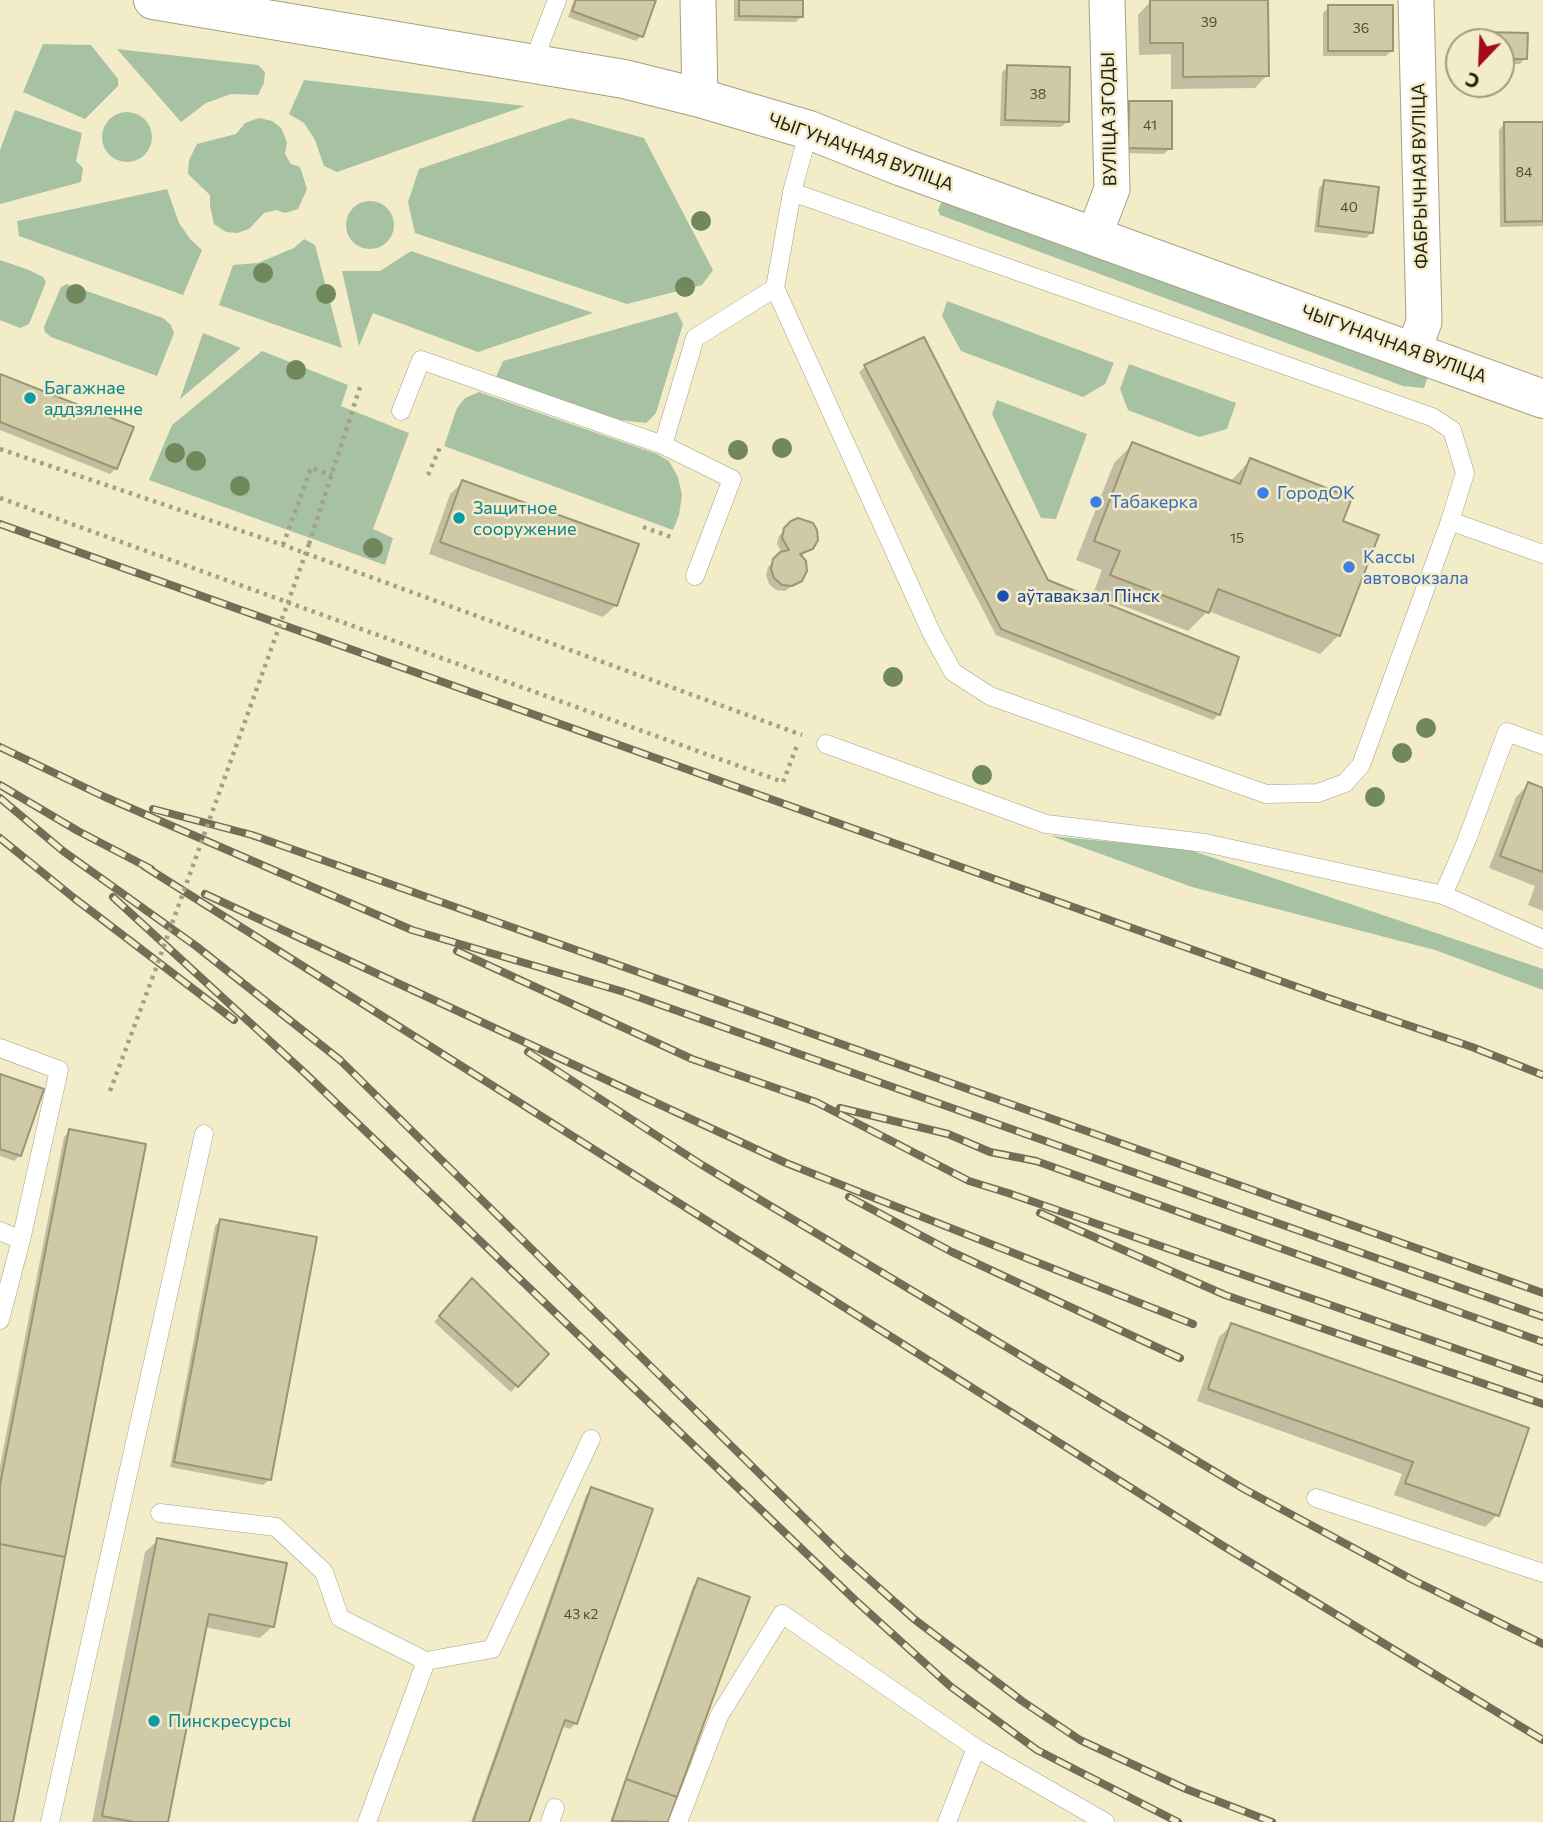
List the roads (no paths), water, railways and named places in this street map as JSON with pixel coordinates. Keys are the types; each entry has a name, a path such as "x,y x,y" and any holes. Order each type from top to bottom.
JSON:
{"street":[{"name":"ЧЫГУНАЧНАЯ ВУЛІЦА","path":"153,0 624,79 700,98 810,130 902,167 1543,399"},
{"path":"698,0 700,98"},
{"name":"ВУЛІЦА ЗГОДЫ","path":"1094,236 1112,189 1107,0"},
{"name":"ФАБРЫЧНАЯ ВУЛІЦА","path":"1413,351 1424,322 1416,0"}],"lane":[{"path":"542,65 540,44 556,0"},
{"path":"792,192 1432,417 1452,430 1465,473 1361,765 1345,783 1318,793 1266,794 990,696 953,672 932,634 775,288 792,192 810,130"},
{"path":"663,445 695,338 775,288"},
{"path":"401,411 421,360 663,445 732,479 695,576"},
{"path":"1450,521 1543,554"},
{"path":"1443,895 1507,732 1543,745"},
{"path":"826,744 1046,824 1205,843 1443,895 1543,939"},
{"path":"0,1048 59,1070 0,1320"},
{"path":"50,1822 204,1133"},
{"path":"0,1231 21,1240"},
{"path":"160,1513 276,1527 324,1572 340,1618 426,1661 492,1648 591,1439"},
{"path":"1316,1498 1543,1573"},
{"path":"678,1822 719,1716 782,1614 976,1748 1105,1822"},
{"path":"367,1822 426,1661"},
{"path":"947,1822 976,1748"}],"railway":[{"path":"0,524 1472,1047 1543,1075"},
{"path":"0,747 105,797 412,930 624,992 1543,1317"},
{"path":"0,785 78,831 151,869"},
{"path":"0,798 63,851 196,946 340,1060 843,1556 914,1619 1022,1701 1080,1740 1186,1789 1272,1822"},
{"path":"153,809 252,835 1543,1293"},
{"path":"0,838 234,1020"},
{"path":"144,866 1220,1544 1543,1740"},
{"path":"205,894 786,1163 1193,1324"},
{"path":"113,897 307,1075 855,1600 950,1686 1037,1750 1178,1822"},
{"path":"457,951 692,1059 816,1102 969,1181 1543,1379"},
{"path":"528,1052 702,1165 1244,1489 1413,1580 1543,1644"},
{"path":"840,1108 948,1134 990,1152 1036,1161 1543,1342"},
{"path":"849,1197 952,1252 1180,1358"},
{"path":"1040,1213 1225,1295 1543,1404"}],"place":[{"name":"Багажнае аддзяленне","path":"30,398"},
{"name":"ГородОК","path":"1263,493"},
{"name":"Табакерка","path":"1096,502"},
{"name":"Защитное сооружение","path":"459,518"},
{"name":"Кассы автовокзала","path":"1349,567"},
{"name":"аўтавакзал Пінск","path":"1003,596"},
{"name":"Пинскресурсы","path":"154,1721"}]}
